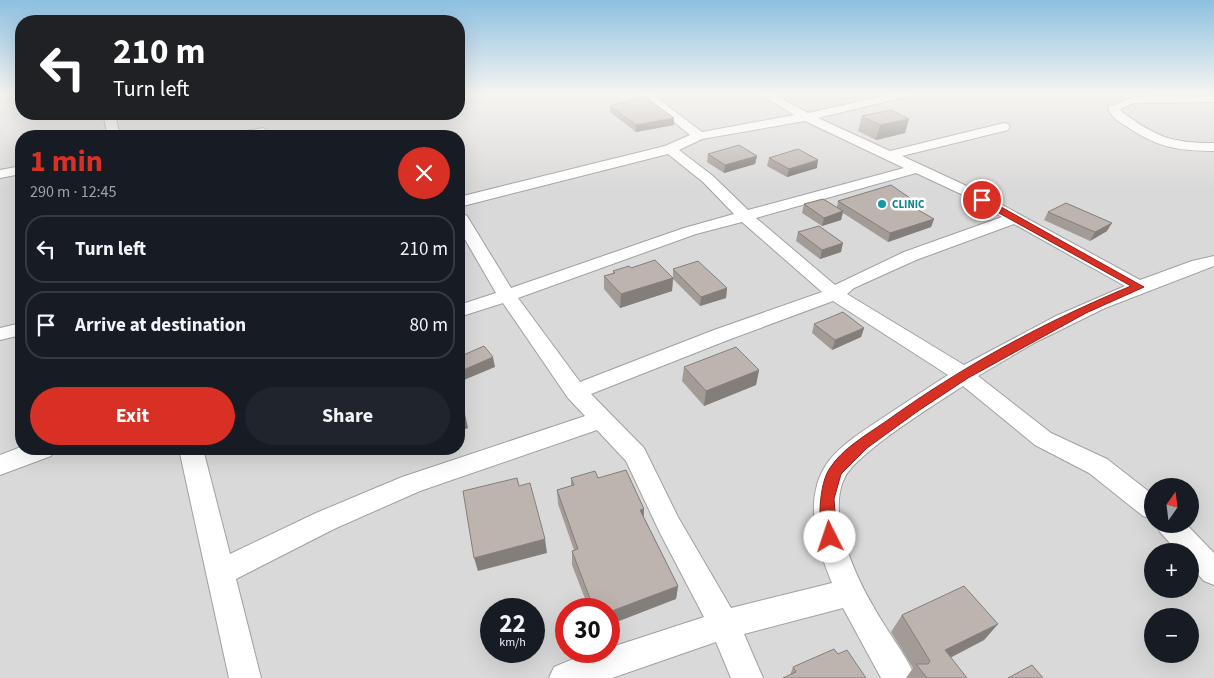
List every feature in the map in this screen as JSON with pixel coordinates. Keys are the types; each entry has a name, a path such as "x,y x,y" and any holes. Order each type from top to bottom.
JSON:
{"street":[{"path":"686,126 699,136"},
{"path":"465,200 670,149 699,136 757,126"},
{"path":"825,126 919,168 1015,218 1139,287"},
{"path":"1133,126 1159,143 1188,147 1214,146"},
{"path":"890,155 1004,127"},
{"path":"670,149 708,179 746,217 836,294 964,375 984,394 1043,439 1098,466 1144,502"},
{"path":"465,309 507,296 690,230 746,217 919,168"},
{"path":"0,174 15,171"},
{"path":"576,392 721,334 836,294 848,284 910,256 1015,218"},
{"path":"465,226 507,296 576,392 600,420 635,455 669,525 724,625 747,678"},
{"path":"900,678 882,651 841,573 830,537 827,499 835,471 862,445 914,407 964,375 1082,310 1139,287 1214,261"},
{"path":"0,334 15,330"},
{"path":"221,572 325,521 410,484 600,420"},
{"path":"0,465 27,455"},
{"path":"192,455 245,678"},
{"path":"1178,533 1214,572"},
{"path":"565,678 724,625 851,592"}],"shaded area":[{"path":"0,126 1214,126 1214,678 0,678"}],"building":[{"path":"739,145 757,156 725,165 708,154"},
{"path":"798,149 818,160 789,169 769,158"},
{"path":"891,185 910,198 901,200 934,219 890,233 838,201"},
{"path":"823,199 843,211 824,218 804,204"},
{"path":"1066,203 1112,223 1095,232 1048,212"},
{"path":"819,226 843,243 822,250 798,232"},
{"path":"655,260 673,278 621,294 604,276 615,273 613,271 629,266 631,268"},
{"path":"698,261 727,288 701,297 673,269"},
{"path":"843,312 864,328 835,340 814,324"},
{"path":"484,346 493,357 465,369 465,354"},
{"path":"736,347 759,370 706,391 684,367"},
{"path":"626,470 644,509 640,510 678,586 620,608 620,598 590,598 572,551 578,549 557,490 574,485 571,478 595,471 598,478"},
{"path":"517,478 519,486 530,483 545,539 474,558 463,491"},
{"path":"964,586 998,624 945,650 967,678 927,678 916,664 928,664 930,661 902,615"},
{"path":"834,649 838,654 847,650 866,678 783,678 796,672 793,667"},
{"path":"1032,665 1043,678 1008,678"}],"place":[{"name":"CLINIC","path":"882,204"}],"route":[{"path":"830,537 827,499 835,471 862,445 914,407 964,375 1082,310 1139,287 982,200"}]}
